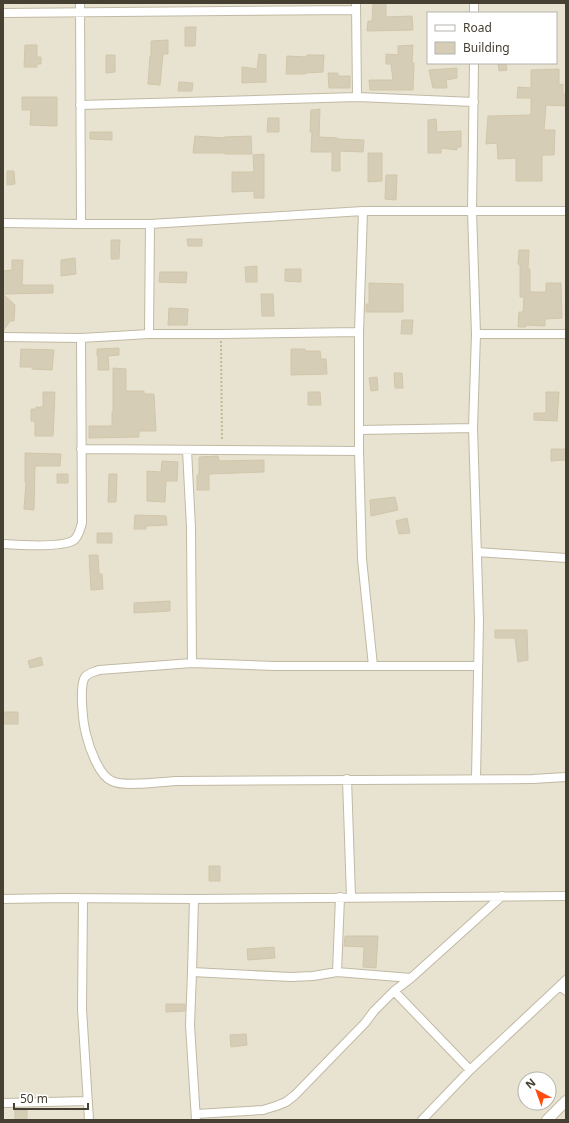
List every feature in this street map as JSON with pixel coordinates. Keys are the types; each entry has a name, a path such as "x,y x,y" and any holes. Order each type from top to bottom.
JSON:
{"street":[{"path":"80,3 81,224"},
{"path":"3,13 80,13 235,7 356,6 357,97"},
{"path":"474,64 472,211 476,334 473,428 479,621 476,778"},
{"path":"80,105 357,97 474,102"},
{"path":"363,211 359,332 359,451 362,559 374,666"},
{"path":"3,224 150,224 363,211 566,211"},
{"path":"149,334 150,224"},
{"path":"3,337 81,338 149,334 359,332"},
{"path":"476,334 566,334"},
{"path":"3,544 48,545 68,543 74,540 80,532 82,523 81,338"},
{"path":"359,430 473,428"},
{"path":"81,449 359,451"},
{"path":"187,450 191,528 192,663"},
{"path":"477,552 566,558"},
{"path":"478,666 274,666 192,663 99,670 85,677 82,685 82,702 86,735 97,765 104,775 111,781 128,784 176,781 476,778 533,779 566,777"},
{"path":"347,780 351,897"},
{"path":"194,899 190,1025 196,1117 263,1110 286,1102 295,1095 394,991 411,978 502,896"},
{"path":"3,899 566,896"},
{"path":"337,972 340,897"},
{"path":"83,898 82,1009 89,1120"},
{"path":"192,972 291,977 313,976 337,972 411,978"},
{"path":"422,1120 470,1070 564,986"},
{"path":"394,991 470,1070"},
{"path":"3,1103 88,1101"},
{"path":"546,1120 566,1101"}],"path":[{"path":"221,334 222,450"}],"shaded area":[{"path":"3,3 566,3 566,1120 3,1120"}],"building":[{"path":"373,3 386,3 386,17 412,16 413,30 367,31 368,21 372,21"},
{"path":"185,27 196,27 195,46 185,46"},
{"path":"168,40 168,54 163,54 160,85 148,84 151,41"},
{"path":"25,45 37,45 37,57 41,57 41,64 37,64 37,67 24,67"},
{"path":"413,45 413,90 370,90 369,80 393,80 391,64 386,64 386,54 398,55 398,46"},
{"path":"259,54 266,55 266,82 242,83 242,67 257,69"},
{"path":"106,55 115,55 115,72 106,73"},
{"path":"307,55 324,55 323,72 286,74 287,56 307,57"},
{"path":"498,64 506,64 507,70 499,71"},
{"path":"457,68 457,78 446,80 447,88 433,88 429,70"},
{"path":"559,69 559,85 563,84 563,94 566,94 566,106 546,105 544,130 555,130 554,155 542,155 542,181 516,181 516,158 498,159 497,143 486,144 488,116 531,115 531,98 517,98 518,87 531,88 531,70"},
{"path":"328,73 338,73 338,76 350,76 350,88 329,88"},
{"path":"179,82 193,83 192,91 178,91"},
{"path":"22,97 57,97 57,126 30,125 31,110 22,110"},
{"path":"320,109 319,137 364,140 363,152 340,151 340,171 332,171 332,152 311,152 311,110"},
{"path":"268,118 279,118 279,132 267,132"},
{"path":"436,119 437,132 461,131 461,147 457,147 457,150 441,148 441,153 428,153 428,120"},
{"path":"90,132 112,132 112,140 90,139"},
{"path":"195,136 224,138 251,136 252,154 193,153"},
{"path":"368,153 382,153 382,181 368,182"},
{"path":"264,154 264,198 254,198 254,191 232,192 232,172 254,172 253,155"},
{"path":"7,171 14,171 15,184 7,185"},
{"path":"386,175 397,175 396,200 385,199"},
{"path":"187,239 202,239 202,246 188,246"},
{"path":"111,240 120,240 119,259 111,259"},
{"path":"519,250 529,250 528,269 530,269 530,292 546,292 546,283 561,283 562,318 545,319 545,326 526,325 526,327 518,327 519,312 523,312 524,297 520,297 520,265 518,264"},
{"path":"75,258 76,274 61,276 61,260"},
{"path":"12,260 23,260 22,285 53,285 53,293 3,294 3,271 12,270"},
{"path":"257,266 257,282 246,282 245,267"},
{"path":"285,269 301,269 301,282 285,281"},
{"path":"160,272 187,272 186,283 159,282"},
{"path":"369,283 403,284 403,312 366,312 366,304 369,304"},
{"path":"3,294 15,305 14,321 10,321 3,331"},
{"path":"261,294 273,294 274,316 262,316"},
{"path":"169,308 188,309 187,325 168,325"},
{"path":"402,320 413,320 412,334 401,334"},
{"path":"119,348 119,355 108,356 109,370 98,370 97,349"},
{"path":"21,349 54,350 52,370 20,367"},
{"path":"291,349 320,351 321,359 326,359 327,374 291,375"},
{"path":"113,368 126,369 126,391 144,391 144,394 154,394 156,431 139,431 139,437 89,438 89,426 112,426"},
{"path":"394,373 402,373 403,388 395,388"},
{"path":"377,377 378,390 371,391 369,378"},
{"path":"43,392 55,392 53,436 35,436 35,421 31,421 31,409 43,407"},
{"path":"308,392 320,392 321,405 308,405"},
{"path":"546,392 559,392 557,421 534,420 534,413 546,413"},
{"path":"551,449 566,449 566,460 551,461"},
{"path":"25,453 61,454 60,466 35,466 34,510 24,509 26,482"},
{"path":"218,456 219,461 264,460 264,472 209,474 209,490 197,490 199,457"},
{"path":"162,461 178,462 177,481 166,481 165,502 147,501 147,471 161,472"},
{"path":"57,474 68,474 68,483 57,483"},
{"path":"109,474 117,474 116,502 108,502"},
{"path":"395,497 398,510 371,516 370,500"},
{"path":"135,515 166,516 167,525 146,526 146,529 134,529"},
{"path":"407,518 410,533 399,534 396,521"},
{"path":"97,533 112,533 112,543 97,543"},
{"path":"89,555 98,555 99,574 102,574 103,589 91,590"},
{"path":"170,601 170,611 134,613 134,603"},
{"path":"495,630 527,630 528,660 518,662 515,638 495,638"},
{"path":"41,657 43,665 30,668 28,661"},
{"path":"3,712 18,712 18,724 3,724"},
{"path":"209,866 220,866 220,881 209,881"},
{"path":"345,936 378,936 376,968 363,967 364,947 344,946"},
{"path":"274,947 275,958 248,960 247,949"},
{"path":"166,1004 185,1004 185,1011 166,1012"},
{"path":"246,1034 247,1045 231,1047 230,1035"},
{"path":"15,1110 27,1110 27,1120 15,1120"}]}
